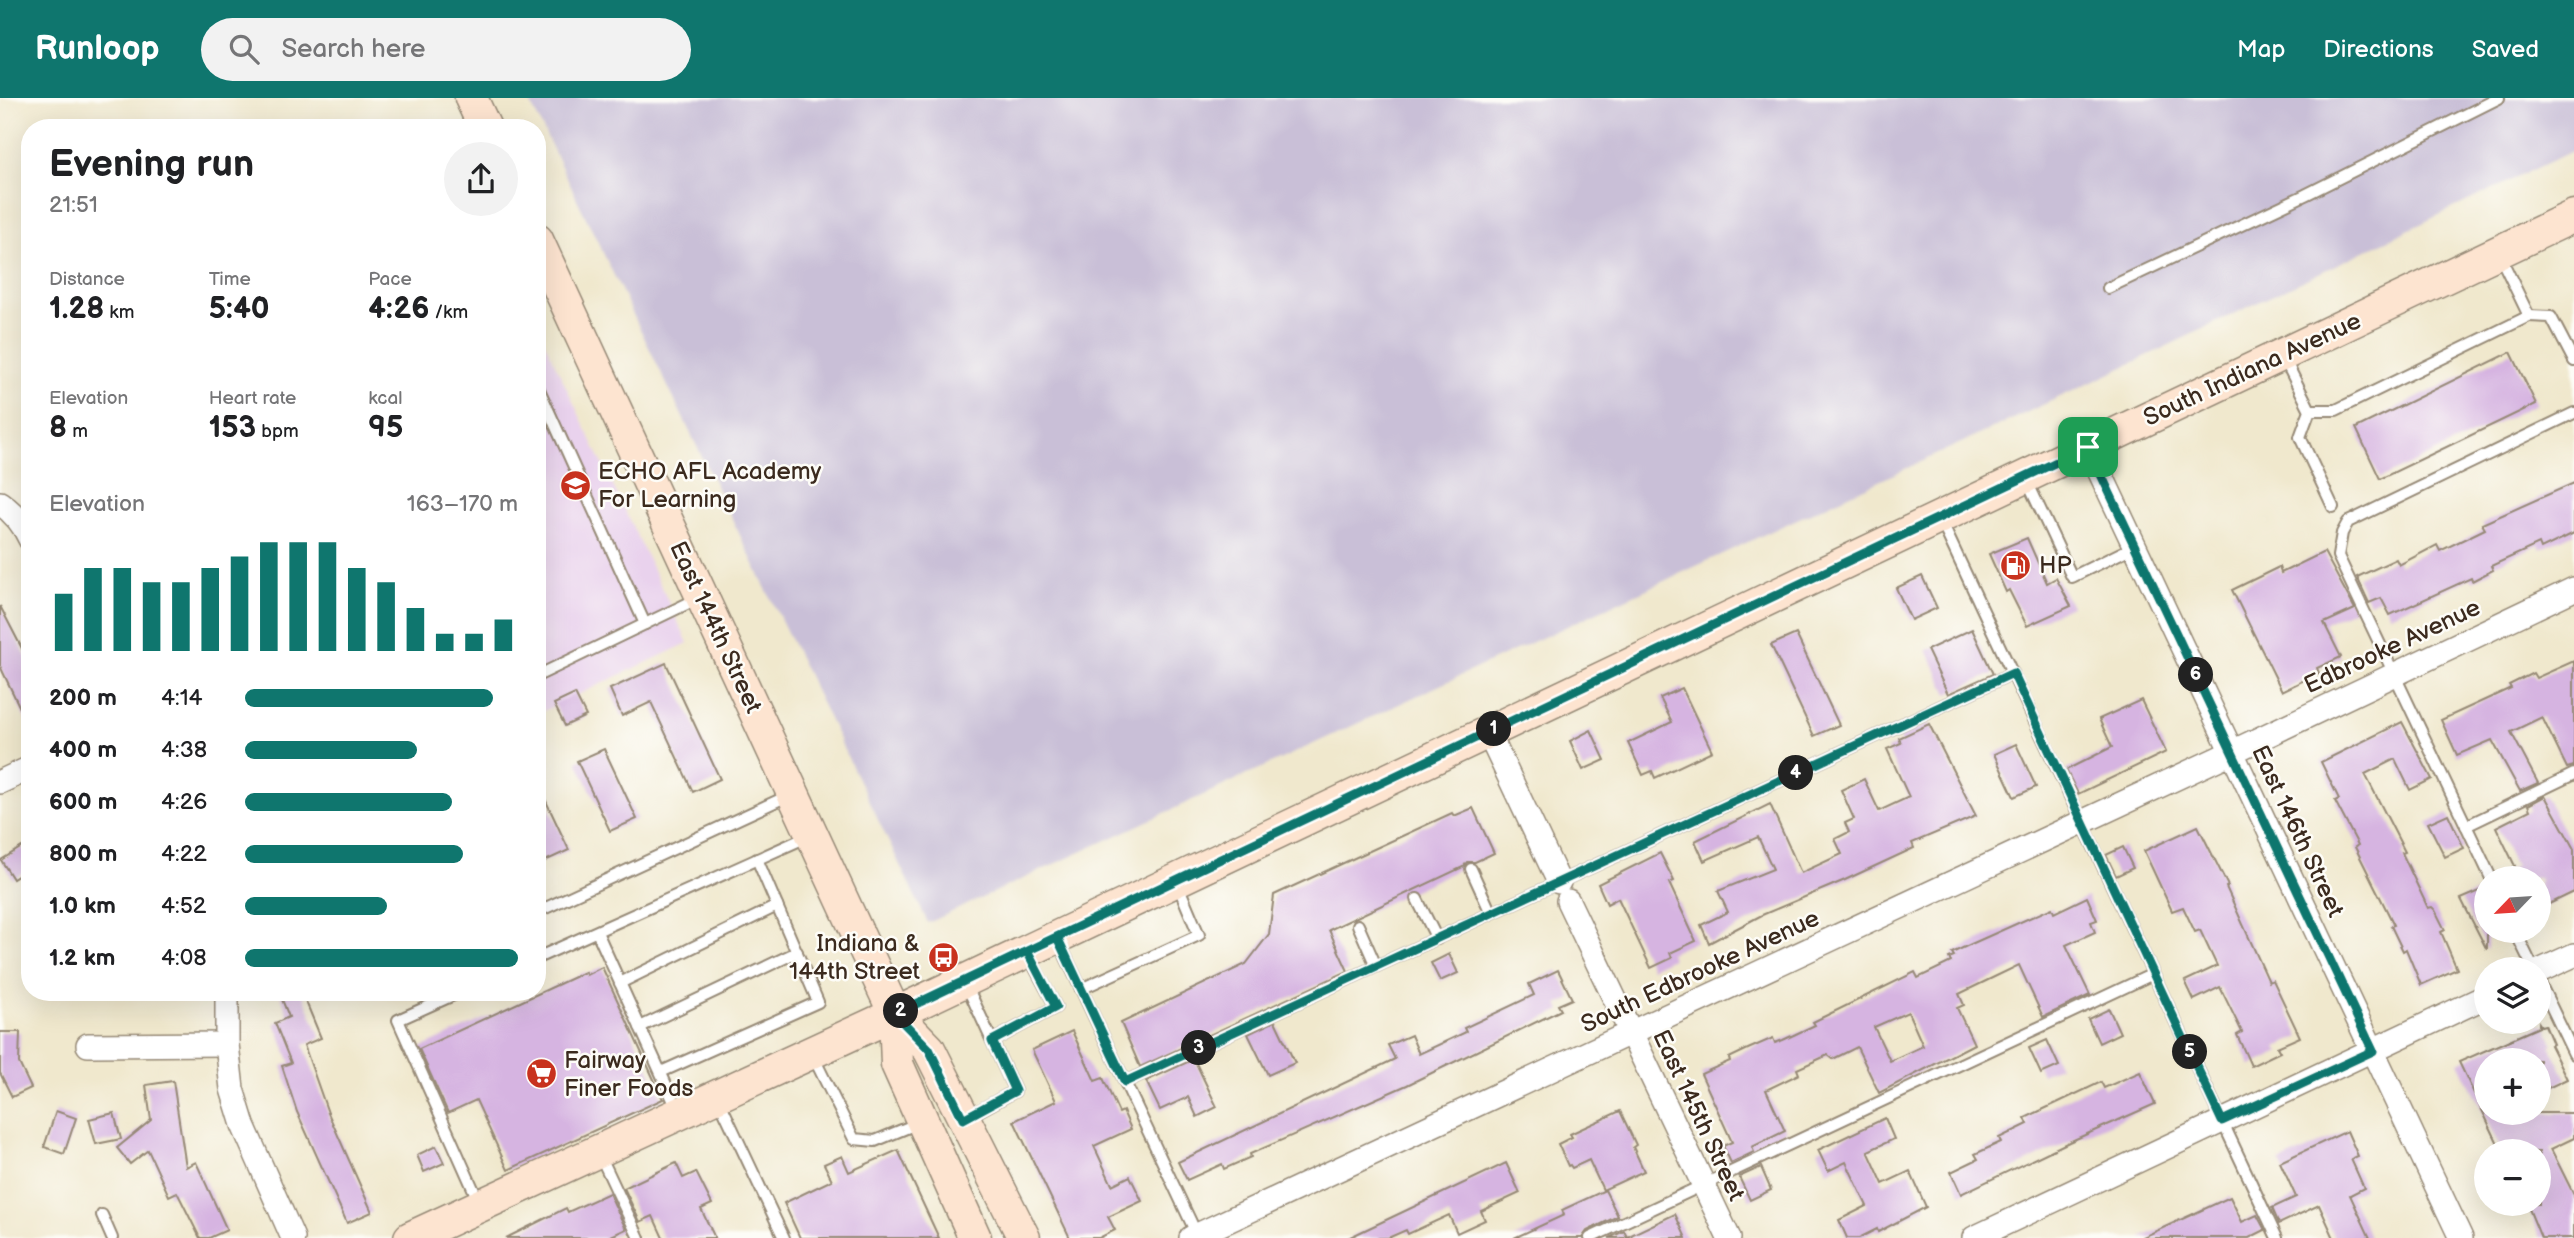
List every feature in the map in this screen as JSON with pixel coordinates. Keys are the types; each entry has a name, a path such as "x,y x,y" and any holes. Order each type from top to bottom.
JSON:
{"main road":[{"name":"South Indiana Avenue","path":"410,1238 895,1014 2574,216"},
{"name":"East 144th Street","path":"546,259 895,1014 929,1049 1024,1238"},
{"name":"East 144th Street","path":"895,1014 897,1065 975,1238"}],"street":[{"name":"East 146th Street","path":"2088,447 2461,1238"},
{"path":"0,503 13,512 21,522"},
{"name":"Edbrooke Avenue","path":"2232,751 2574,589"},
{"name":"East 145th Street","path":"1488,732 1729,1238"},
{"name":"South Edbrooke Avenue","path":"1195,1237 2232,751"},
{"path":"0,782 21,772"},
{"path":"2551,966 2574,955"},
{"path":"227,1001 227,1044 232,1089 243,1125 292,1238"},
{"path":"1974,1238 2474,1002"},
{"path":"88,1045 227,1044"}],"lane":[{"path":"2108,288 2305,195 2499,98"},
{"path":"2498,252 2529,316"},
{"path":"2310,410 2336,410 2529,316 2551,317 2574,361"},
{"path":"2283,355 2310,410 2300,437 2333,507"},
{"path":"546,405 645,624"},
{"path":"2485,866 2338,556 2342,533 2348,522 2574,413"},
{"path":"2025,477 2072,577 2135,546"},
{"path":"1940,517 2277,1238"},
{"path":"546,672 702,597"},
{"path":"1125,1082 1491,914 1564,892 2013,673"},
{"path":"2466,826 2574,774"},
{"path":"546,908 793,793"},
{"path":"546,954 813,834"},
{"path":"661,1072 818,1002 757,859"},
{"path":"1471,869 1491,914"},
{"path":"1081,989 1199,934 1176,880"},
{"path":"1417,899 1437,939"},
{"path":"620,983 777,906"},
{"path":"1358,925 1376,967"},
{"path":"597,932 680,1113"},
{"path":"1057,937 1195,1237"},
{"path":"992,1041 1056,1007 1027,951"},
{"path":"640,1027 797,952"},
{"path":"1590,1238 2153,974"},
{"path":"963,1119 1015,1091 964,981"},
{"path":"440,1001 398,1020 480,1205"},
{"path":"2551,1006 2574,1054"},
{"path":"812,1052 854,1139 876,1141 924,1121"},
{"path":"717,1096 784,1238"},
{"path":"598,1151 639,1238"},
{"path":"102,1215 112,1238"}],"shaded area":[{"path":"528,98 2574,98 2574,150 2103,377 928,923 546,135 546,119 538,119"},
{"name":"ECHO AFL Academy For Learning","path":"546,345 688,643 546,710"}],"building":[{"path":"2511,352 2536,404 2380,479 2356,428"},
{"path":"2574,483 2574,533 2541,549 2539,544 2491,566 2493,570 2472,581 2471,578 2390,615 2381,598 2369,603 2357,577 2396,559 2399,565 2437,545 2440,551 2485,529 2482,524"},
{"path":"2027,538 2047,583 2056,578 2071,606 2027,626 2009,590 2006,592 1989,554"},
{"path":"2324,552 2355,609 2324,623 2341,657 2317,668 2319,673 2282,691 2232,590 2279,567 2281,573"},
{"path":"1922,576 1937,608 1911,620 1896,588"},
{"path":"0,606 21,647 21,710 0,666"},
{"path":"1972,629 1993,674 1948,694 1927,650"},
{"path":"1796,634 1839,725 1814,736 1771,645"},
{"path":"2574,661 2574,766 2567,768 2542,717 2511,732 2538,783 2520,791 2492,740 2457,755 2441,720 2511,688 2509,685 2533,673 2536,678"},
{"path":"666,663 720,779 693,792 651,702 622,716 610,689"},
{"path":"1682,688 1712,751 1655,778 1652,771 1643,775 1628,743 1672,722 1660,698"},
{"path":"575,694 586,716 565,726 554,704"},
{"path":"2141,700 2166,752 2078,794 2066,770 2112,747 2099,719"},
{"path":"2402,722 2432,779 2410,790 2395,759 2365,774 2405,852 2402,853 2428,908 2435,910 2445,930 2441,932 2457,969 2421,985 2355,847 2358,845 2335,801 2339,799 2321,762"},
{"path":"1929,724 1976,816 1912,843 1914,848 1762,915 1709,943 1701,925 1728,912 1718,891 1773,869 1758,837 1704,861 1695,841 1770,804 1801,873 1842,854 1835,839 1849,832 1845,823 1854,819 1841,790 1864,779 1879,811 1909,797 1887,749 1901,743 1899,738"},
{"path":"1591,730 1605,760 1583,770 1570,741"},
{"path":"2016,744 2036,787 2014,797 1994,754"},
{"path":"604,749 637,819 610,831 577,761"},
{"path":"2545,796 2574,849 2574,892 2552,903 2552,866 2515,866 2496,827 2530,810 2528,805"},
{"path":"546,801 569,850 546,861"},
{"path":"1473,808 1494,853 1475,862 1467,862 1463,867 1329,930 1348,971 1140,1067 1121,1023 1246,964 1269,934 1274,895 1452,813 1454,816"},
{"path":"2448,814 2464,848 2445,857 2428,823"},
{"path":"2198,826 2228,886 2226,887 2269,982 2273,980 2300,1037 2277,1047 2280,1052 2251,1066 2237,1035 2242,1032 2220,987 2194,1000 2185,981 2217,966 2200,930 2195,932 2183,907 2172,911 2144,851"},
{"path":"2123,847 2133,868 2116,876 2106,855"},
{"path":"21,848 21,874 13,879 1,860"},
{"path":"1660,853 1674,881 1669,883 1696,941 1670,953 1672,958 1651,968 1618,898 1607,904 1598,884"},
{"path":"2474,894 2474,924 2461,899"},
{"path":"2087,897 2097,920 2091,922 2095,932 2066,945 2090,995 2043,1017 2019,965 1959,994 1964,1005 1957,1008 1974,1044 1879,1093 1857,1047 1833,1059 1828,1055 1797,1069 1799,1074 1766,1090 1785,1131 1752,1147 1754,1152 1731,1163 1723,1146 1732,1142 1701,1074 1773,1038 1775,1043 1815,1025 1813,1022 1915,972 1918,978 1951,962 1949,958 1954,956 1952,953 1969,945 2052,908 2054,913","holes":["1908,1012 1923,1046 1890,1061 1874,1027"]},
{"path":"1449,954 1458,973 1440,981 1431,963"},
{"name":"Fairway Finer Foods","path":"602,967 663,1099 508,1170 476,1100 448,1113 419,1049 522,1001 546,1001 546,990 585,972 586,975"},
{"path":"1558,970 1572,999 1558,1005 1561,1010 1407,1085 1250,1154 1251,1157 1224,1169 1222,1164 1187,1180 1178,1162 1395,1059 1388,1045 1411,1035 1419,1054 1466,1032 1464,1028 1534,995 1529,984"},
{"path":"283,1001 306,1001 321,1038 304,1045 328,1113 372,1212 347,1223 297,1112 282,1066 291,1063 275,1023 289,1017"},
{"path":"2109,1009 2120,1033 2099,1043 2088,1019"},
{"path":"1275,1021 1295,1063 1268,1075 1248,1034"},
{"path":"1072,1031 1095,1081 1103,1078 1119,1113 1123,1111 1131,1129 1094,1146 1112,1185 1130,1176 1142,1201 1108,1217 1115,1230 1099,1238 1070,1238 1014,1121 1056,1101 1032,1050"},
{"path":"0,1032 20,1032 19,1063 31,1088 12,1097 0,1073"},
{"path":"2523,1034 2549,1034 2553,1044 2550,1045 2567,1079 2551,1087 2551,1048 2491,1048"},
{"path":"2047,1040 2059,1066 2041,1074 2029,1048"},
{"path":"2474,1055 2474,1093 2459,1062"},
{"path":"1194,1059 1217,1107 1197,1117 1188,1097 1160,1110 1146,1081"},
{"path":"2140,1072 2155,1104 1961,1194 1951,1172 1978,1159 1975,1154 2001,1142 1999,1138 2028,1124 2025,1118 2101,1082 2104,1088"},
{"path":"173,1081 186,1167 196,1162 227,1230 209,1238 200,1238 177,1192 169,1196 148,1150 130,1164 117,1148 151,1120 146,1085"},
{"path":"56,1111 76,1118 64,1154 44,1147"},
{"path":"1620,1111 1636,1145 1633,1147 1644,1171 1603,1190 1589,1160 1572,1168 1568,1166 1558,1144 1572,1137 1570,1134"},
{"path":"114,1113 121,1139 96,1144 89,1119"},
{"path":"2551,1113 2574,1113 2574,1138 2551,1149 2551,1139 2496,1139 2489,1125 2551,1125"},
{"path":"1885,1118 1894,1139 1868,1151 1883,1184 1910,1171 1926,1207 1878,1232 1877,1229 1859,1238 1847,1238 1839,1220 1867,1206 1846,1162 1828,1171 1818,1150"},
{"path":"2347,1131 2358,1156 2351,1159 2364,1188 2350,1195 2370,1238 2334,1238 2319,1205 2279,1224 2272,1208 2296,1197 2280,1162"},
{"path":"436,1146 444,1163 424,1172 417,1155"},
{"path":"2551,1149 2574,1195 2574,1238 2541,1238 2532,1216 2551,1216"},
{"path":"898,1150 939,1238 800,1238 784,1203 832,1180 824,1164 842,1156 849,1172"},
{"path":"676,1163 683,1178 696,1172 712,1204 701,1209 715,1238 663,1238 653,1216 640,1222 624,1188"},
{"path":"1506,1163 1520,1193 1481,1211 1485,1220 1457,1233 1449,1215 1408,1234 1406,1230 1388,1238 1348,1238"},
{"path":"1761,1167 1771,1190 1750,1200 1739,1177"},
{"path":"1605,1190 1618,1216 1587,1231 1582,1238 1514,1238 1564,1215 1562,1210"},
{"path":"609,1193 626,1229 607,1238 506,1238 566,1208 568,1212"},
{"path":"2230,1197 2242,1222 2257,1215 2265,1230 2249,1238 2141,1238"},
{"path":"1675,1214 1686,1238 1609,1238 1624,1231 1627,1237"}],"place":[{"name":"ECHO AFL Academy For Learning","path":"575,485"},
{"name":"HP","path":"2016,565"},
{"name":"Indiana & 144th Street","path":"943,957"},
{"name":"Fairway Finer Foods","path":"541,1074"}],"route":[{"path":"2088,447 1027,951 895,1014 929,1049 963,1119 1015,1091 992,1041 1056,1007 1027,951 1057,937 1125,1082 2013,673 2222,1121 2373,1051 2088,447"}]}
